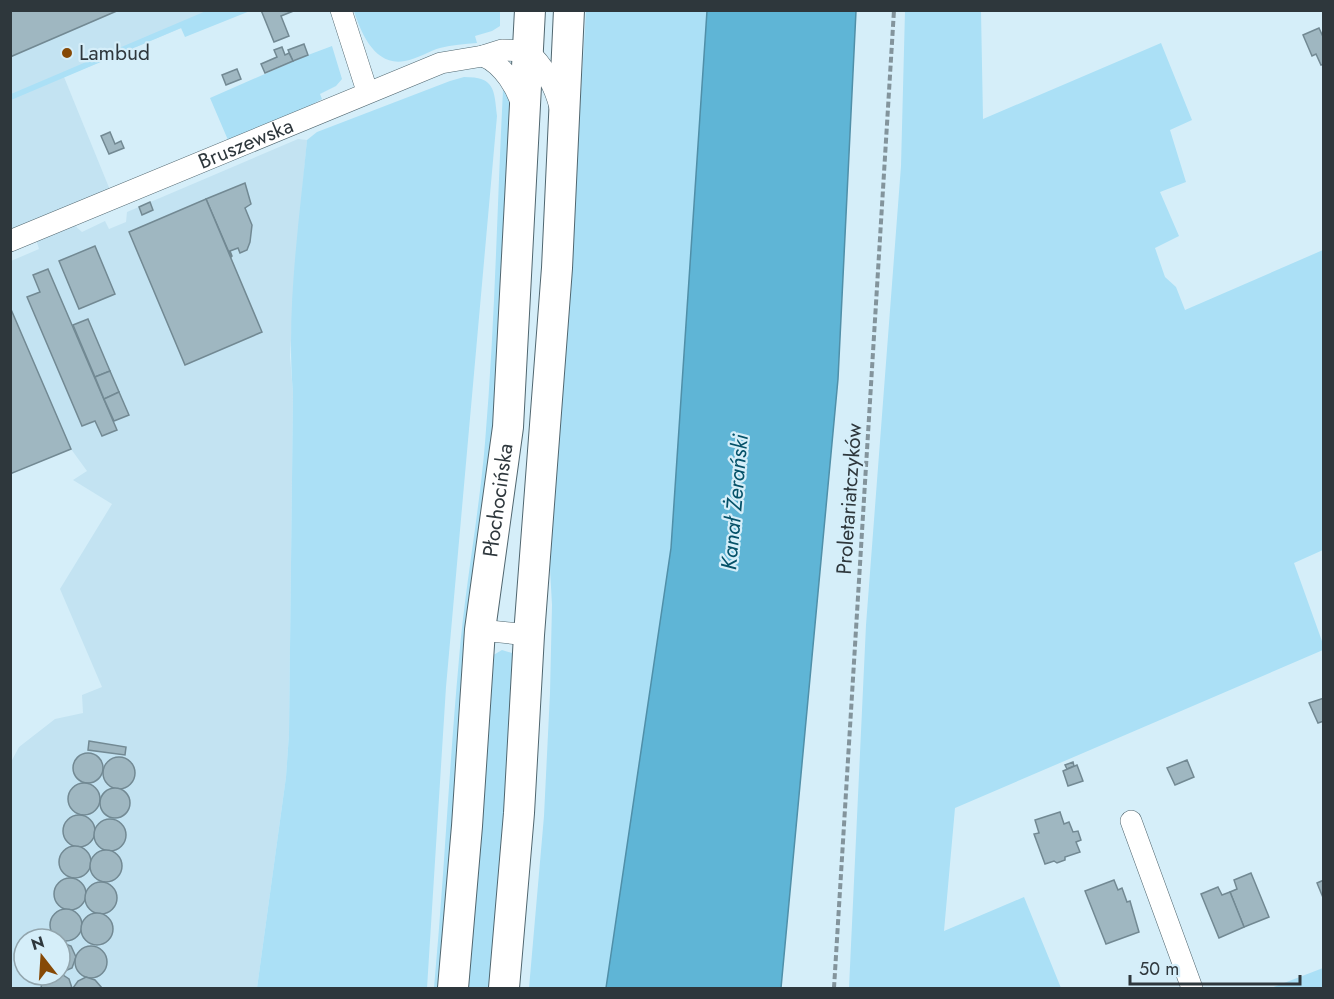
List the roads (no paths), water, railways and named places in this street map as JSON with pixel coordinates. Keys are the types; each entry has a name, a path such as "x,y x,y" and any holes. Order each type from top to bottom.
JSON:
{"main road":[{"name":"Płochocińska","path":"453,988 468,814 480,630 508,428 530,10"},
{"name":"Płochocińska","path":"504,988 519,813 529,635 556,268 569,10"}],"street":[{"path":"341,10 367,91"},
{"name":"Bruszewska","path":"10,241 367,91 441,63 483,56 502,50 527,51"},
{"path":"527,51 548,77 563,119"},
{"path":"483,56 496,64 514,87 520,98 524,114"},
{"path":"480,630 529,635"},
{"path":"1131,821 1192,988"}],"water":[{"name":"Kanał Żerański","path":"707,11 856,11 838,379 781,988 606,988 671,548"}],"place":[{"name":"Lambud","path":"67,53"}]}
